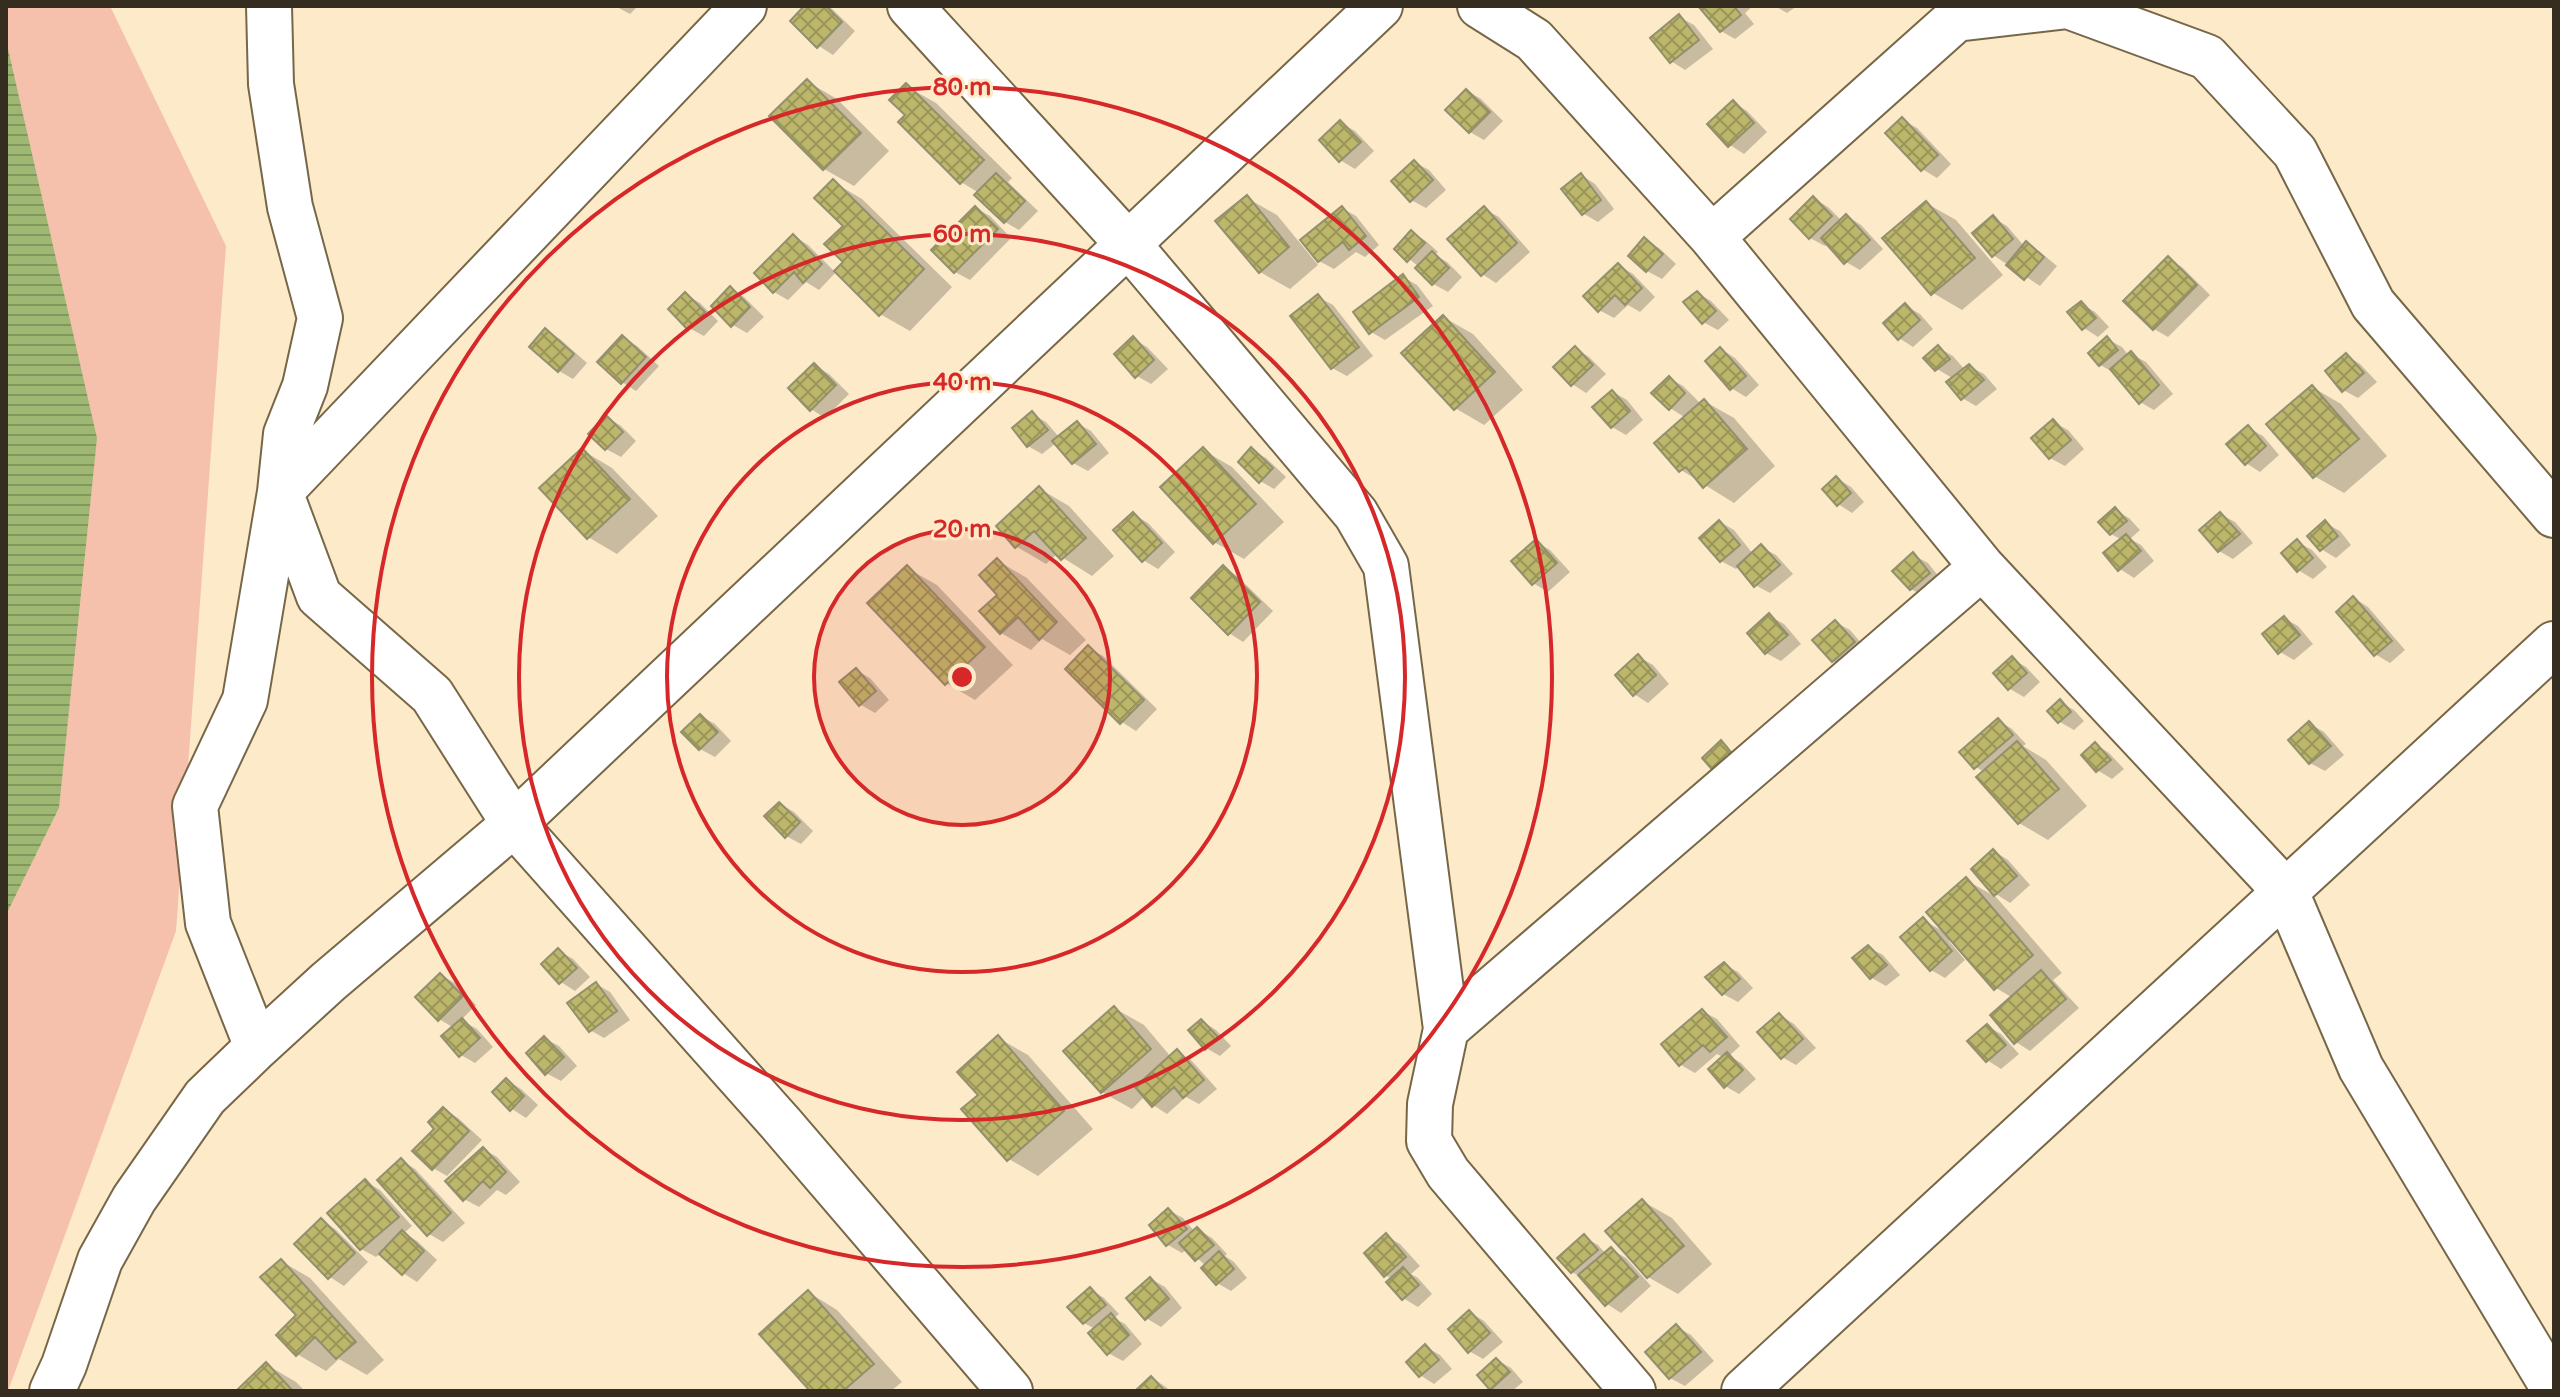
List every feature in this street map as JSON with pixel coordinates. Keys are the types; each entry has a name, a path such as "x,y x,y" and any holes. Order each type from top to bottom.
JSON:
{"street":[{"path":"257,1047 208,923 195,806 245,700 280,492 286,434 305,386 320,318 290,207 271,84 269,6"},
{"path":"280,492 744,6"},
{"path":"910,6 1128,244 1356,514 1386,566 1446,1029 1430,1104 1429,1141 1448,1173 1633,1391"},
{"path":"52,1391 100,1260 134,1199 205,1097 328,982 514,824 1380,6"},
{"path":"1480,6 1534,40 1712,237 1982,567 2286,892 2361,1068 2554,1389"},
{"path":"1712,237 1956,19 2068,6 2207,57 2295,152 2373,304 2554,515"},
{"path":"280,492 319,596 432,695 514,824 782,1125 1010,1391"},
{"path":"1446,1029 1982,567"},
{"path":"1744,1391 2554,644"}],"shaded area":[{"path":"6,6 110,6 226,246 176,931 8,1391 6,915 59,808"},
{"path":"6,40 97,438 59,808 6,915"}],"building":[{"path":"804,6 826,6 842,22 817,48 790,21"},
{"path":"1698,6 1734,6 1741,15 1720,32"},
{"path":"1679,14 1699,40 1670,63 1650,38"},
{"path":"807,79 861,133 823,170 769,116"},
{"path":"906,83 984,160 960,184 898,122 905,115 889,100"},
{"path":"1466,89 1490,112 1469,133 1445,110"},
{"path":"1733,100 1754,123 1728,147 1707,124"},
{"path":"1902,117 1938,155 1921,171 1885,133"},
{"path":"1340,120 1361,142 1339,162 1319,140"},
{"path":"1414,160 1433,180 1410,202 1391,181"},
{"path":"996,173 1025,201 1004,223 974,195"},
{"path":"1581,173 1601,200 1582,215 1561,189"},
{"path":"833,179 924,269 879,316 834,271 843,262 824,244 843,226 814,198"},
{"path":"1247,195 1289,247 1259,273 1215,221"},
{"path":"1813,196 1832,216 1809,239 1790,219"},
{"path":"1926,201 1975,258 1931,295 1882,238"},
{"path":"975,206 998,229 954,273 931,250"},
{"path":"1342,206 1366,236 1349,250 1343,242 1318,262 1300,240"},
{"path":"1484,206 1517,243 1481,276 1447,239"},
{"path":"1846,214 1870,240 1844,264 1821,238"},
{"path":"1993,215 2013,239 1992,257 1972,233"},
{"path":"1411,230 1425,243 1407,262 1394,249"},
{"path":"793,234 822,264 803,283 794,272 773,293 754,273"},
{"path":"1644,237 1663,254 1646,272 1628,256"},
{"path":"2026,241 2044,257 2024,280 2006,265"},
{"path":"1432,251 1449,268 1432,285 1415,268"},
{"path":"2168,256 2197,285 2153,330 2123,301"},
{"path":"1618,263 1642,288 1625,305 1615,295 1598,312 1583,296"},
{"path":"1403,274 1419,297 1369,334 1353,312"},
{"path":"730,286 750,307 731,327 711,306"},
{"path":"1697,291 1716,311 1702,324 1683,302"},
{"path":"685,292 705,312 688,330 668,309"},
{"path":"1318,294 1359,347 1331,369 1290,316"},
{"path":"2081,301 2096,318 2082,330 2067,312"},
{"path":"1905,303 1920,320 1898,340 1883,323"},
{"path":"1443,315 1495,372 1454,410 1401,353"},
{"path":"545,328 574,354 558,372 529,347"},
{"path":"622,335 646,357 621,384 597,362"},
{"path":"1133,336 1154,360 1135,378 1114,354"},
{"path":"2107,336 2118,350 2099,366 2088,353"},
{"path":"1938,345 1950,359 1935,371 1923,358"},
{"path":"1575,346 1593,365 1571,386 1553,367"},
{"path":"1720,347 1746,376 1730,390 1705,361"},
{"path":"2131,351 2159,385 2139,404 2110,369"},
{"path":"2346,353 2364,373 2342,392 2325,371"},
{"path":"814,363 836,385 810,411 788,388"},
{"path":"1969,364 1984,380 1961,400 1946,382"},
{"path":"1669,376 1685,393 1669,410 1651,393"},
{"path":"2312,385 2359,439 2313,478 2266,424"},
{"path":"1612,390 1630,411 1611,428 1592,407"},
{"path":"1704,399 1747,449 1703,488 1686,467 1679,472 1654,443"},
{"path":"1032,411 1048,430 1027,447 1012,428"},
{"path":"606,415 623,432 605,450 588,434"},
{"path":"2053,419 2071,440 2049,459 2031,438"},
{"path":"1077,421 1096,444 1072,464 1052,441"},
{"path":"2248,425 2266,446 2245,465 2226,444"},
{"path":"1203,447 1256,504 1213,544 1160,487"},
{"path":"1251,447 1273,468 1259,483 1238,462"},
{"path":"582,448 630,499 587,539 539,488"},
{"path":"1836,476 1851,493 1837,506 1822,489"},
{"path":"1039,486 1086,538 1061,560 1034,531 1015,548 996,526"},
{"path":"2115,507 2127,521 2110,535 2098,522"},
{"path":"1133,512 1162,543 1142,562 1113,530"},
{"path":"2220,512 2240,534 2218,552 2199,530"},
{"path":"1719,520 1740,545 1720,562 1699,538"},
{"path":"2325,520 2338,536 2320,551 2307,536"},
{"path":"2126,534 2141,551 2118,571 2103,553"},
{"path":"1536,539 1557,563 1532,585 1511,561"},
{"path":"2297,539 2313,558 2297,572 2281,553"},
{"path":"1761,544 1780,565 1754,587 1737,566"},
{"path":"1913,552 1930,573 1910,590 1892,571"},
{"path":"997,558 1057,622 1039,640 1018,617 1000,634 979,611 997,595 979,575"},
{"path":"907,565 985,647 945,685 867,603"},
{"path":"1223,565 1260,602 1228,635 1191,598"},
{"path":"2353,596 2392,641 2374,656 2336,612"},
{"path":"1769,613 1788,635 1765,654 1747,633"},
{"path":"2284,616 2300,635 2278,654 2262,634"},
{"path":"1835,620 1855,642 1832,662 1812,640"},
{"path":"1088,645 1144,700 1120,724 1065,669"},
{"path":"1638,654 1656,675 1633,696 1615,675"},
{"path":"2012,656 2027,673 2008,690 1993,673"},
{"path":"856,668 876,691 859,706 839,682"},
{"path":"2060,699 2071,712 2058,723 2047,711"},
{"path":"700,714 718,732 699,750 681,732"},
{"path":"1998,718 2013,735 1974,769 1959,752"},
{"path":"2309,721 2331,746 2309,764 2288,740"},
{"path":"1721,740 1735,757 1716,774 1702,758"},
{"path":"2017,741 2059,789 2018,824 1976,777"},
{"path":"2095,742 2111,760 2096,772 2081,755"},
{"path":"779,802 800,822 785,838 764,816"},
{"path":"1993,849 2017,876 1994,896 1971,869"},
{"path":"1966,877 2033,955 1994,990 1926,912"},
{"path":"1923,917 1952,951 1930,971 1900,937"},
{"path":"1868,945 1887,965 1870,979 1852,958"},
{"path":"558,948 577,968 559,984 541,964"},
{"path":"1724,962 1740,979 1722,995 1705,977"},
{"path":"2041,970 2066,999 2014,1044 1990,1015"},
{"path":"440,973 463,996 438,1021 415,997"},
{"path":"596,982 617,1011 589,1032 567,1003"},
{"path":"1114,1006 1151,1049 1101,1093 1063,1051"},
{"path":"1702,1009 1727,1037 1710,1052 1703,1045 1679,1066 1661,1044"},
{"path":"1779,1013 1803,1039 1781,1059 1757,1032"},
{"path":"462,1018 480,1038 459,1057 441,1036"},
{"path":"1201,1019 1218,1037 1205,1050 1188,1030"},
{"path":"1987,1024 2006,1045 1986,1062 1967,1041"},
{"path":"998,1035 1064,1111 1007,1161 961,1109 978,1095 957,1072"},
{"path":"544,1036 564,1057 545,1075 526,1053"},
{"path":"1177,1049 1204,1080 1183,1098 1174,1087 1152,1107 1135,1087"},
{"path":"1727,1052 1743,1070 1724,1088 1708,1069"},
{"path":"506,1078 524,1096 510,1111 492,1092"},
{"path":"443,1107 469,1131 432,1170 412,1151 434,1129 428,1122"},
{"path":"483,1147 506,1172 490,1188 483,1181 463,1201 445,1181"},
{"path":"401,1158 451,1213 427,1236 377,1180"},
{"path":"365,1179 399,1217 360,1250 327,1213"},
{"path":"1642,1199 1684,1246 1647,1278 1605,1231"},
{"path":"1168,1208 1187,1229 1166,1246 1149,1225"},
{"path":"321,1218 355,1253 328,1279 294,1244"},
{"path":"1197,1227 1214,1245 1195,1261 1179,1243"},
{"path":"402,1230 424,1251 402,1275 379,1254"},
{"path":"1386,1233 1406,1257 1384,1277 1364,1253"},
{"path":"1584,1234 1598,1250 1571,1273 1557,1258"},
{"path":"1611,1247 1638,1277 1605,1306 1578,1275"},
{"path":"1219,1251 1234,1269 1216,1285 1201,1268"},
{"path":"281,1259 356,1342 336,1359 315,1337 296,1356 276,1335 296,1315 260,1277"},
{"path":"1403,1267 1419,1285 1402,1300 1386,1282"},
{"path":"1150,1277 1169,1299 1145,1320 1126,1298"},
{"path":"1090,1287 1106,1305 1083,1324 1067,1307"},
{"path":"808,1290 874,1364 843,1391 810,1391 759,1334"},
{"path":"1469,1310 1490,1333 1468,1353 1448,1329"},
{"path":"1111,1313 1129,1335 1107,1355 1088,1333"},
{"path":"1676,1324 1701,1352 1669,1379 1645,1352"},
{"path":"1425,1344 1439,1360 1419,1377 1406,1362"},
{"path":"1496,1358 1510,1372 1490,1390 1477,1375"},
{"path":"266,1362 293,1391 236,1391"},
{"path":"1151,1376 1165,1391 1135,1391"}]}
